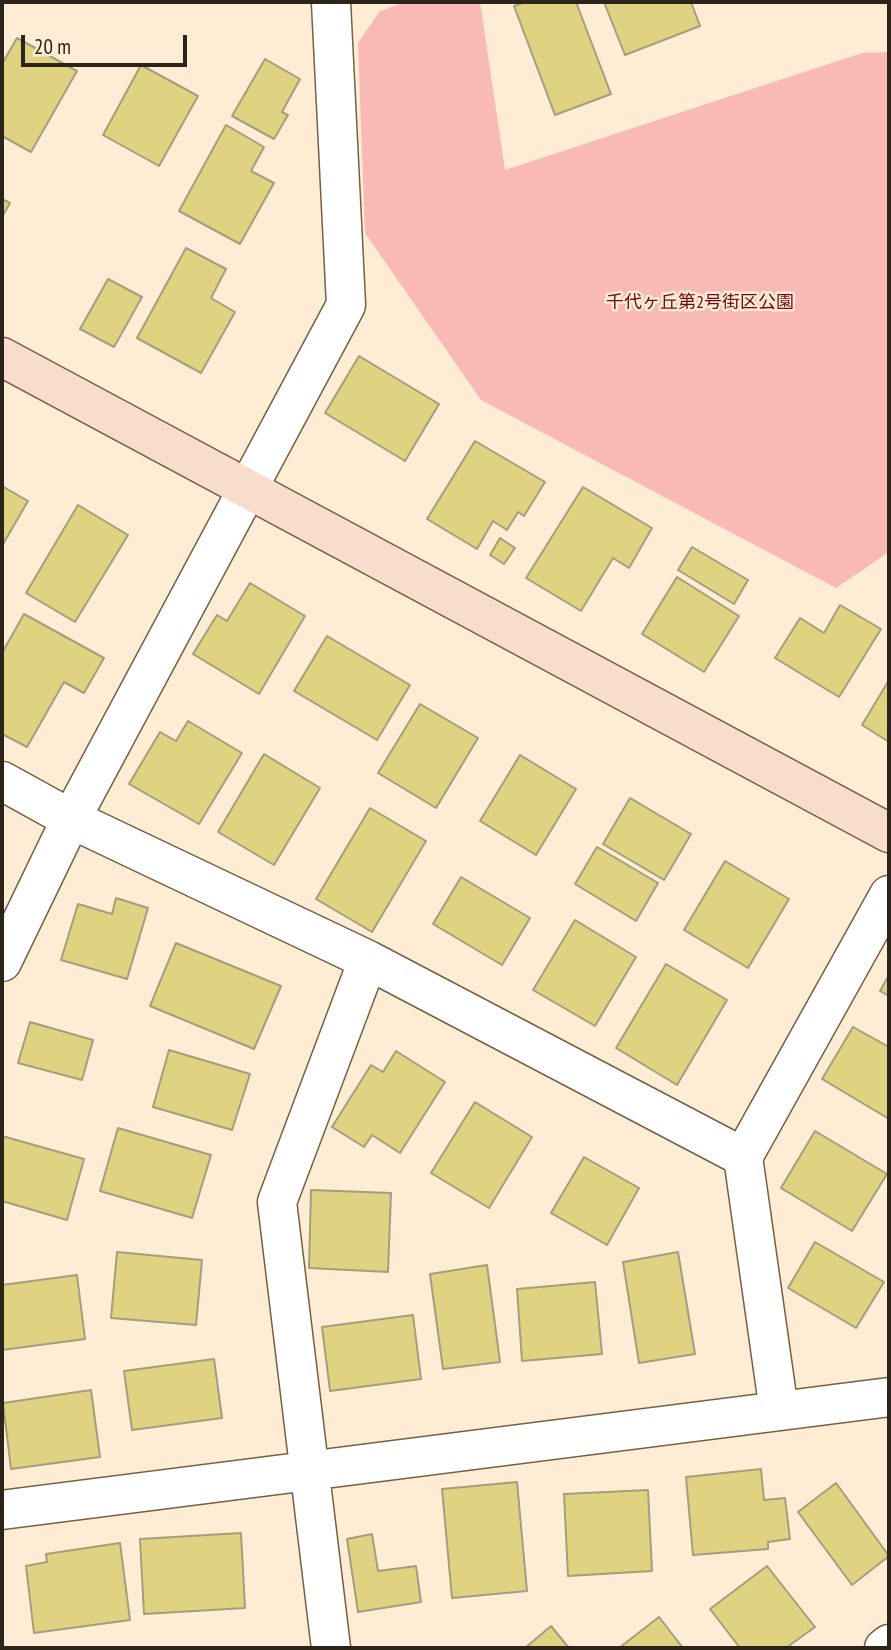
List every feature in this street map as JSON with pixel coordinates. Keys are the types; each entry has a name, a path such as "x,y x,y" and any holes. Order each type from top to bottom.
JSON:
{"street":[{"path":"2,962 71,819 346,306 331,2 309,2"},
{"path":"2,357 889,832"},
{"path":"2,781 71,819 368,960 744,1157"},
{"path":"779,1411 744,1157 889,895"},
{"path":"331,1648 277,1202 368,960"},
{"path":"2,1510 889,1397"},
{"path":"884,1648 889,1644"}],"green space":[{"name":"千代ヶ丘第2号街区公園","path":"406,2 480,2 505,170 862,53 889,52 889,552 836,588 481,400 365,233 358,43 380,11"}],"building":[{"path":"526,2 576,2 611,94 555,115 514,6"},
{"path":"604,2 691,2 700,26 625,55"},
{"path":"17,38 77,71 31,152 2,136 2,64"},
{"path":"265,59 300,79 282,112 288,115 274,139 232,116"},
{"path":"141,65 198,96 159,166 103,135"},
{"path":"226,125 264,147 251,171 274,183 240,244 179,211"},
{"path":"2,199 10,203 2,217"},
{"path":"186,248 226,269 211,298 235,312 201,373 137,338"},
{"path":"108,279 142,297 114,347 80,329"},
{"path":"359,356 439,404 405,461 325,413"},
{"path":"475,441 545,482 524,516 518,512 507,530 493,521 477,549 427,519"},
{"path":"2,486 28,501 2,546"},
{"path":"583,487 652,528 629,568 613,558 581,611 526,578"},
{"path":"78,505 128,535 75,622 26,593"},
{"path":"500,538 515,548 504,564 490,555"},
{"path":"692,547 748,580 734,604 678,570"},
{"path":"677,577 739,616 704,672 642,634"},
{"path":"250,583 305,616 259,694 193,654 217,615 227,621"},
{"path":"840,605 881,629 839,697 775,658 800,618 824,633"},
{"path":"24,614 104,658 84,693 64,682 27,747 2,734 2,653"},
{"path":"327,636 410,685 377,740 294,691"},
{"path":"889,680 889,742 862,725"},
{"path":"420,704 478,738 436,808 378,773"},
{"path":"188,721 242,753 199,824 129,784 160,732 176,741"},
{"path":"264,754 320,788 274,865 218,832"},
{"path":"520,755 576,789 536,855 480,821"},
{"path":"630,798 691,834 664,880 603,844"},
{"path":"370,808 426,841 372,932 316,899"},
{"path":"597,847 658,883 636,921 575,884"},
{"path":"725,861 789,899 748,968 684,930"},
{"path":"461,877 530,918 502,965 433,924"},
{"path":"116,898 148,908 127,979 61,960 78,904 112,914"},
{"path":"575,920 636,957 595,1026 533,990"},
{"path":"176,943 281,986 254,1049 150,1006"},
{"path":"666,964 727,1000 677,1085 616,1048"},
{"path":"889,975 889,996 880,991"},
{"path":"30,1022 93,1040 82,1080 18,1063"},
{"path":"853,1027 889,1047 889,1119 822,1079"},
{"path":"169,1050 250,1074 232,1130 153,1107"},
{"path":"396,1051 445,1082 400,1153 372,1135 364,1147 332,1127 371,1065 383,1072"},
{"path":"475,1102 532,1137 489,1208 431,1173"},
{"path":"118,1128 211,1155 192,1218 100,1191"},
{"path":"815,1131 887,1174 852,1231 781,1188"},
{"path":"2,1136 84,1159 67,1220 2,1201"},
{"path":"584,1157 639,1188 607,1245 551,1213"},
{"path":"311,1190 391,1193 388,1272 309,1268"},
{"path":"815,1242 884,1282 856,1328 788,1288"},
{"path":"117,1252 202,1260 196,1325 111,1318"},
{"path":"678,1252 695,1354 639,1363 623,1262"},
{"path":"487,1265 500,1362 443,1369 430,1274"},
{"path":"77,1275 85,1339 2,1350 2,1285"},
{"path":"595,1282 602,1354 522,1361 517,1289"},
{"path":"413,1315 421,1379 330,1391 322,1327"},
{"path":"214,1359 222,1418 132,1430 124,1371"},
{"path":"91,1390 100,1457 11,1469 3,1403"},
{"path":"761,1469 764,1500 785,1498 790,1539 768,1542 768,1549 693,1555 686,1477"},
{"path":"517,1482 527,1591 452,1598 442,1489"},
{"path":"836,1483 889,1556 852,1585 798,1512"},
{"path":"648,1490 652,1571 568,1576 564,1494"},
{"path":"241,1533 245,1608 144,1614 140,1539"},
{"path":"372,1534 378,1571 416,1566 421,1602 358,1612 347,1539"},
{"path":"120,1543 130,1620 34,1633 26,1566 47,1562 46,1554"},
{"path":"767,1566 815,1627 786,1648 740,1648 710,1609"},
{"path":"659,1617 683,1648 619,1648"},
{"path":"551,1626 569,1648 525,1648"}]}
